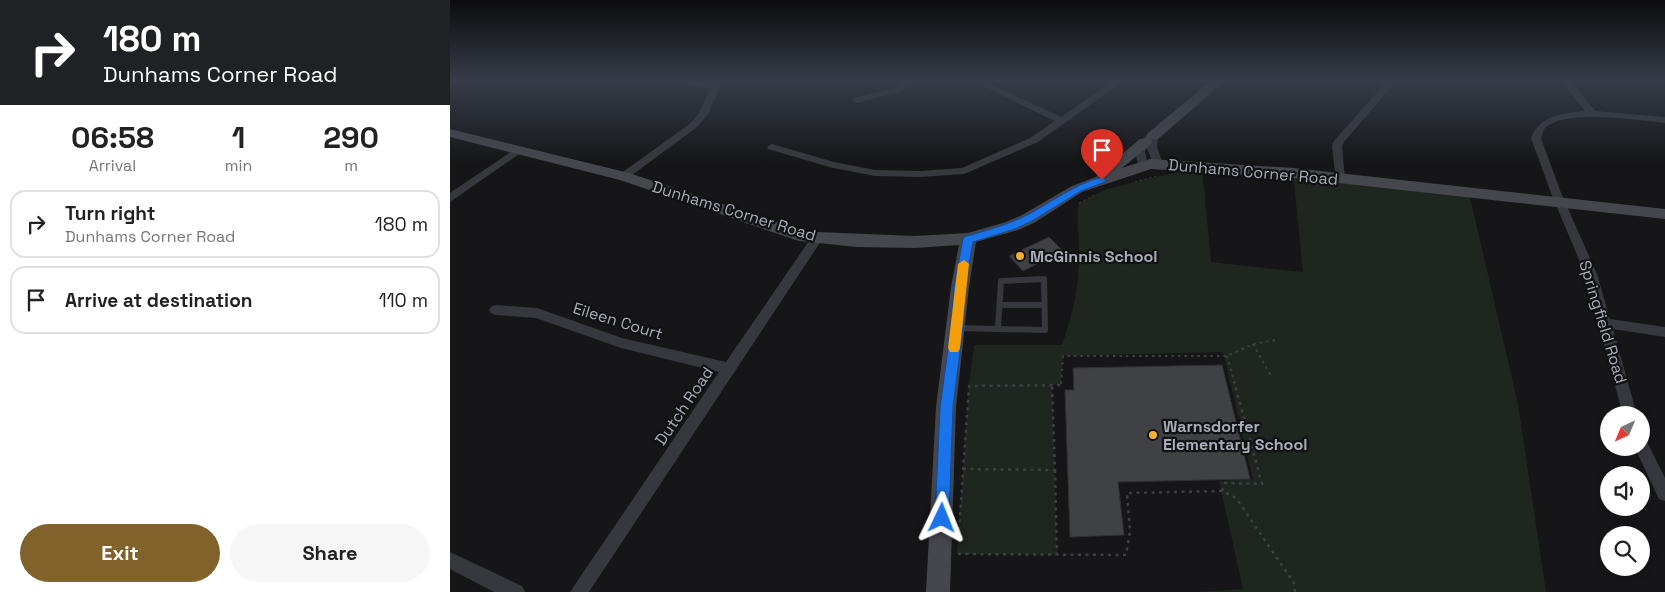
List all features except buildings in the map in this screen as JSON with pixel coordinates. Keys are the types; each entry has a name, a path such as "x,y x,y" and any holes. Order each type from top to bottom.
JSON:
{"street":[{"path":"624,176 694,125 706,108"},
{"path":"1034,108 1062,121"},
{"path":"772,147 852,170 920,174 964,171 1034,140 1081,108"},
{"path":"1101,186 1119,162 1186,108"},
{"path":"1340,179 1337,146 1369,108"},
{"path":"1587,108 1593,115 1665,120"},
{"name":"Springfield Road","path":"1593,115 1561,116 1551,120 1544,124 1536,138 1591,274 1627,406"},
{"name":"Dunhams Corner Road","path":"450,133 624,176 799,235 818,238 915,242 968,239 1020,223 1077,189 1101,186 1155,168 1293,173 1665,214"},
{"path":"1148,139 1152,147 1155,168"},
{"path":"1148,139 1140,151 1155,168"},
{"path":"450,198 518,150"},
{"name":"Dutch Road","path":"579,592 818,238"},
{"path":"938,592 946,407 957,328 960,287 968,239"},
{"name":"Eileen Court","path":"495,310 537,314 621,343 730,369"},
{"path":"1604,323 1665,332"},
{"path":"1646,456 1665,494"},
{"path":"450,560 502,587 516,592"}],"lane":[{"path":"957,328 1045,330 1044,279 1002,281 998,328"},
{"path":"1000,305 1044,304"}],"path":[{"path":"1132,182 1155,168"},
{"path":"1079,203 1101,186"},
{"path":"958,535 969,386 1061,385 1063,356 1227,356 1252,344 1276,340"},
{"path":"1252,344 1271,376"},
{"path":"1222,491 1225,483 1262,484 1227,356"},
{"path":"1052,385 1057,555"},
{"path":"963,469 1055,470"},
{"path":"958,545 957,554 1126,555 1130,531 1127,492 1222,491 1236,498 1294,583 1295,592"}],"shaded area":[{"path":"1202,166 1211,262 1303,272 1293,173 1469,193 1518,404 1546,592 1196,592 1243,589 1219,481 1253,479 1223,352 1063,356 1061,385 1052,385 1057,555 957,554 969,386 974,345 1062,345 1077,289 1079,247 1077,216 1079,203 1107,189"}],"slow traffic":[{"path":"954,348 964,264"}],"place":[{"name":"McGinnis School","path":"1020,256"},
{"name":"Warnsdorfer Elementary School","path":"1153,435"}],"route":[{"path":"942,518 946,407 957,328 960,287 968,239 1012,226 1028,219 1077,189 1102,180"}]}
